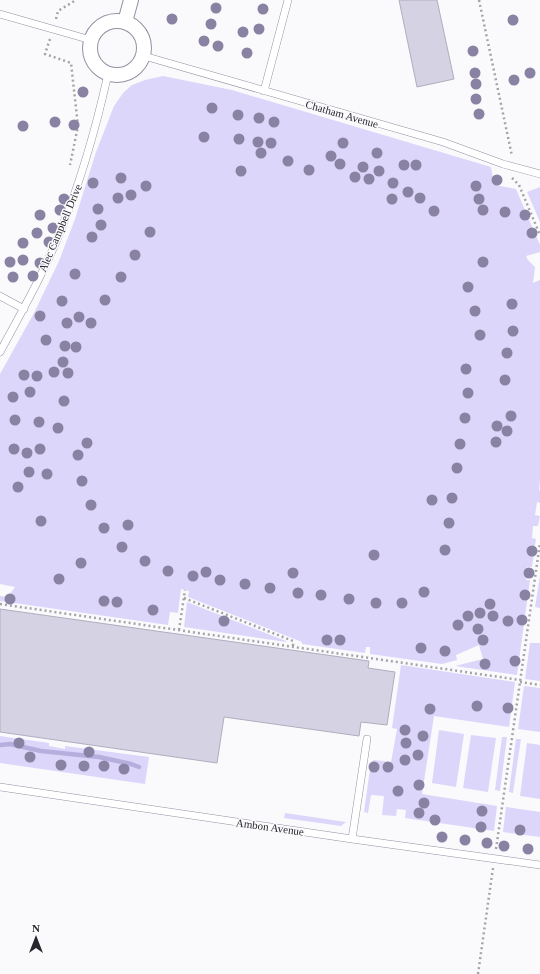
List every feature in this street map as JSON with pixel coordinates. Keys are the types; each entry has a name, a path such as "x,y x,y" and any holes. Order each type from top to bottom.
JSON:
{"street":[{"path":"125,22 131,0"},
{"path":"118,21 125,22 131,25 141,35 145,49 144,56 136,69 130,73 115,76 108,74 101,70 91,57 91,40 98,28 104,24 118,21"}],"lane":[{"path":"264,91 288,0"},
{"path":"0,14 91,40"},
{"name":"Chatham Avenue","path":"144,56 443,142 509,166 540,174"},
{"name":"Alec Campbell Drive","path":"0,352 24,309 60,233 79,183 108,74"},
{"path":"0,296 24,309"},
{"path":"352,839 367,739"},
{"name":"Ambon Avenue","path":"0,787 540,865"}],"path":[{"path":"70,166 78,126 71,63 45,54 58,11 76,0"},
{"path":"479,0 512,155 507,173 519,185 540,235"},
{"path":"478,974 520,681 539,563 540,543"},
{"path":"179,630 185,590"},
{"path":"184,598 294,642 293,646"},
{"path":"0,604 293,646 540,685"}],"shaded area":[{"path":"163,76 232,90 491,167 495,185 516,189 540,245 540,252 526,256 535,267 533,283 540,280 540,503 537,502 535,515 540,516 538,526 533,526 532,538 536,539 532,567 527,567 526,580 530,580 517,675 455,666 483,659 479,645 456,655 457,660 442,664 370,654 370,647 366,647 365,653 302,644 302,642 188,597 189,591 181,589 178,613 170,612 168,625 0,601 0,596 8,597 15,587 0,584 0,374 34,313 59,261 75,219 96,152 114,106 123,93 132,85"},
{"path":"540,187 540,222 527,192"},
{"path":"540,576 540,608 535,607"},
{"path":"187,602 286,641 286,642 184,627"},
{"path":"530,643 540,643 540,681 525,679"},
{"path":"401,665 515,682 509,727 434,716 422,794 497,806 494,831 405,818 406,810 397,809 396,816 382,815 384,796 371,795 368,813 364,812 371,762 374,760 391,762 397,729 392,728"},
{"path":"524,686 540,688 540,732 518,729"},
{"path":"439,730 464,734 456,787 432,783"},
{"path":"471,735 496,738 488,792 463,788"},
{"path":"0,736 49,743 49,746 65,749 65,746 149,757 145,784 0,763"},
{"path":"502,737 507,737 500,791 495,790"},
{"path":"516,739 521,739 513,793 509,792"},
{"path":"527,743 540,745 540,799 520,796"},
{"path":"506,807 540,812 540,837 503,832"},
{"path":"285,813 346,822 341,826 284,818"}],"building":[{"path":"399,0 437,0 454,79 417,87"},
{"path":"0,609 369,661 368,668 395,672 387,725 361,722 359,736 224,717 217,763 0,732"}],"waterway":[{"path":"0,745 10,744 41,751 99,757 139,767"}]}
